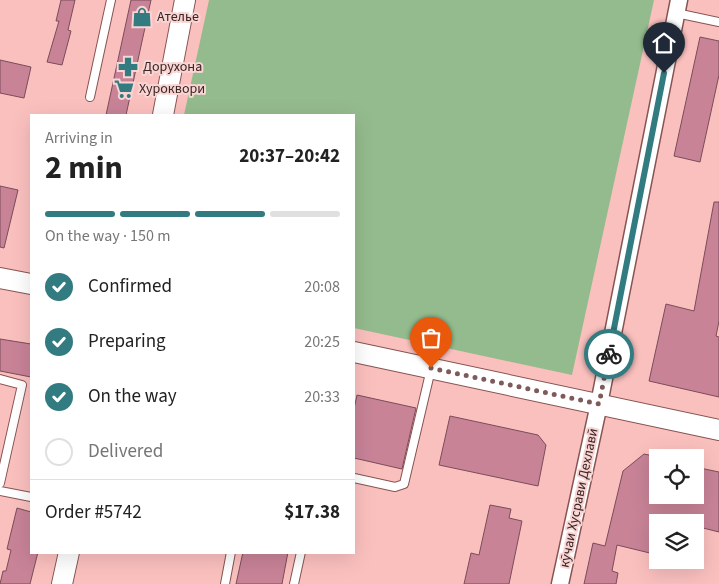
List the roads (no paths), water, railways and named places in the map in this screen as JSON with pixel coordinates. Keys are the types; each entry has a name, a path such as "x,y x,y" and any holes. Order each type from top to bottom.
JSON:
{"street":[{"path":"163,114 185,0"},
{"name":"кӯчаи Хусрави Дехлавӣ","path":"560,584 599,404 677,7"},
{"path":"0,278 30,284"},
{"path":"355,352 719,430"},
{"path":"62,584 69,554"}],"lane":[{"path":"90,97 111,0"},
{"path":"677,7 719,22"},
{"path":"355,478 395,487 404,484 431,368"},
{"path":"0,379 22,385 0,483"},
{"path":"0,491 30,497"},
{"path":"225,584 231,554"},
{"path":"294,584 301,554"}],"place":[{"name":"Ателье","path":"142,17"},
{"name":"Дорухона","path":"128,67"},
{"name":"Хуроквори","path":"124,89"}]}
